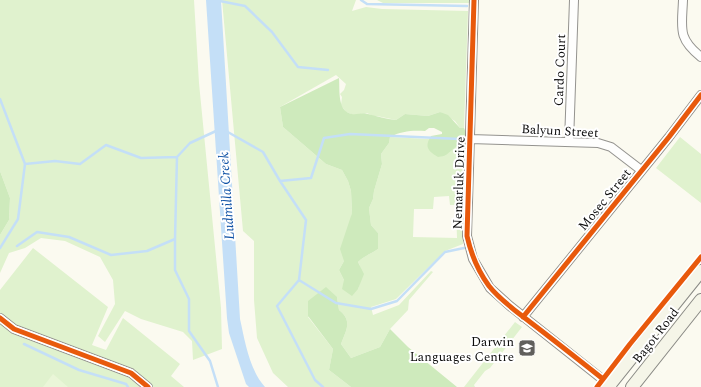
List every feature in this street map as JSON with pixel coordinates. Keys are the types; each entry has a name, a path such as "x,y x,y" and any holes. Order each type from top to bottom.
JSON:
{"main road":[{"name":"Bagot Road","path":"610,386 701,271"},
{"name":"Bagot Road","path":"632,387 701,300"}],"street":[{"name":"Nemarluk Drive","path":"474,0 467,236 473,259 490,288 610,386"},
{"name":"Cardo Court","path":"569,142 574,0"},
{"path":"683,0 682,27 685,42 701,57"},
{"name":"Mosec Street","path":"524,317 701,95"},
{"name":"Balyun Street","path":"470,139 604,144 611,147 641,170"},
{"path":"0,318 14,329 131,373 148,387"}],"green space":[{"path":"0,0 194,0 199,83 221,308 222,349 193,360 192,341 183,332 141,319 125,311 105,342 98,336 115,304 113,280 100,257 65,241 41,238 25,248 9,253 0,273 0,235 9,220 10,198 0,171"},
{"path":"222,0 356,0 352,11 366,7 382,9 468,11 464,128 460,128 455,121 440,112 428,116 405,114 396,120 373,116 367,113 354,115 346,112 341,105 342,97 340,94 344,90 346,84 336,75 280,107 283,127 326,164 342,170 348,181 351,191 352,213 344,261 339,270 344,280 358,289 361,268 358,262 378,249 378,233 371,225 369,208 373,199 382,164 381,154 389,143 390,137 465,141 462,205 450,205 449,196 434,197 433,209 414,209 413,237 457,238 456,209 462,210 463,244 445,251 396,299 371,307 373,315 399,305 431,271 433,272 409,300 408,310 390,329 380,347 351,358 341,344 347,322 346,318 339,310 337,297 308,317 333,349 329,370 351,387 288,387 273,373 257,338 254,300 254,241 243,231"},
{"path":"377,0 469,0 469,3 383,3"},
{"path":"339,78 340,100 347,112 352,114 366,113 396,120 405,114 428,116 440,112 448,115 460,128 464,128 466,136 460,144 446,155 438,157 428,148 428,143 431,136 442,134 442,132 434,128 429,128 425,131 403,132 390,137 389,143 381,154 382,164 373,199 369,208 371,225 378,233 378,249 358,262 364,274 358,289 352,296 342,289 344,280 339,270 344,261 340,249 352,213 351,191 348,181 342,170 326,164 283,127 280,107"},
{"path":"680,137 701,154 701,203 656,168"},
{"path":"0,171 10,198 9,220 0,235"},
{"path":"33,248 108,307 92,345 106,350 123,318 180,364 171,376 184,387 0,387 0,290"},
{"path":"326,287 337,297 339,310 346,318 347,326 341,344 351,358 380,347 390,329 408,347 457,387 351,387 329,370 333,349 308,316 308,301"},
{"path":"515,322 522,327 490,368 485,371 474,385 475,387 464,387"},
{"path":"53,374 68,387 43,387"}],"water":[{"name":"Ludmilla Creek","path":"206,0 221,0 240,319 251,363 265,387 249,387 246,384 229,333"}],"waterway":[{"path":"215,0 245,6 272,32 298,67 328,70"},
{"path":"361,0 367,4 467,6"},
{"path":"0,99 25,164 18,219 0,248"},
{"path":"25,164 55,161 80,164 106,145 141,158 177,157 190,143 216,131"},
{"path":"226,131 263,152 280,181 311,178 324,138 350,134 460,139"},
{"path":"177,157 175,270 189,299 189,331 210,361 218,387"},
{"path":"280,181 306,220 299,280 336,303 371,309 397,301 445,252 464,248"},
{"path":"17,246 37,232 69,237 111,255 147,251 175,239"},
{"path":"299,280 277,306 315,380 323,387"},
{"path":"24,344 79,370 126,384 128,387"}],"cycle path":[{"path":"474,0 467,236 475,262 489,286 498,296 603,379"},
{"path":"523,317 669,137 701,95"},
{"path":"597,387 701,257"},
{"path":"0,318 14,329 131,373 148,387"}],"place":[{"name":"Darwin Languages Centre","path":"527,348"}]}
